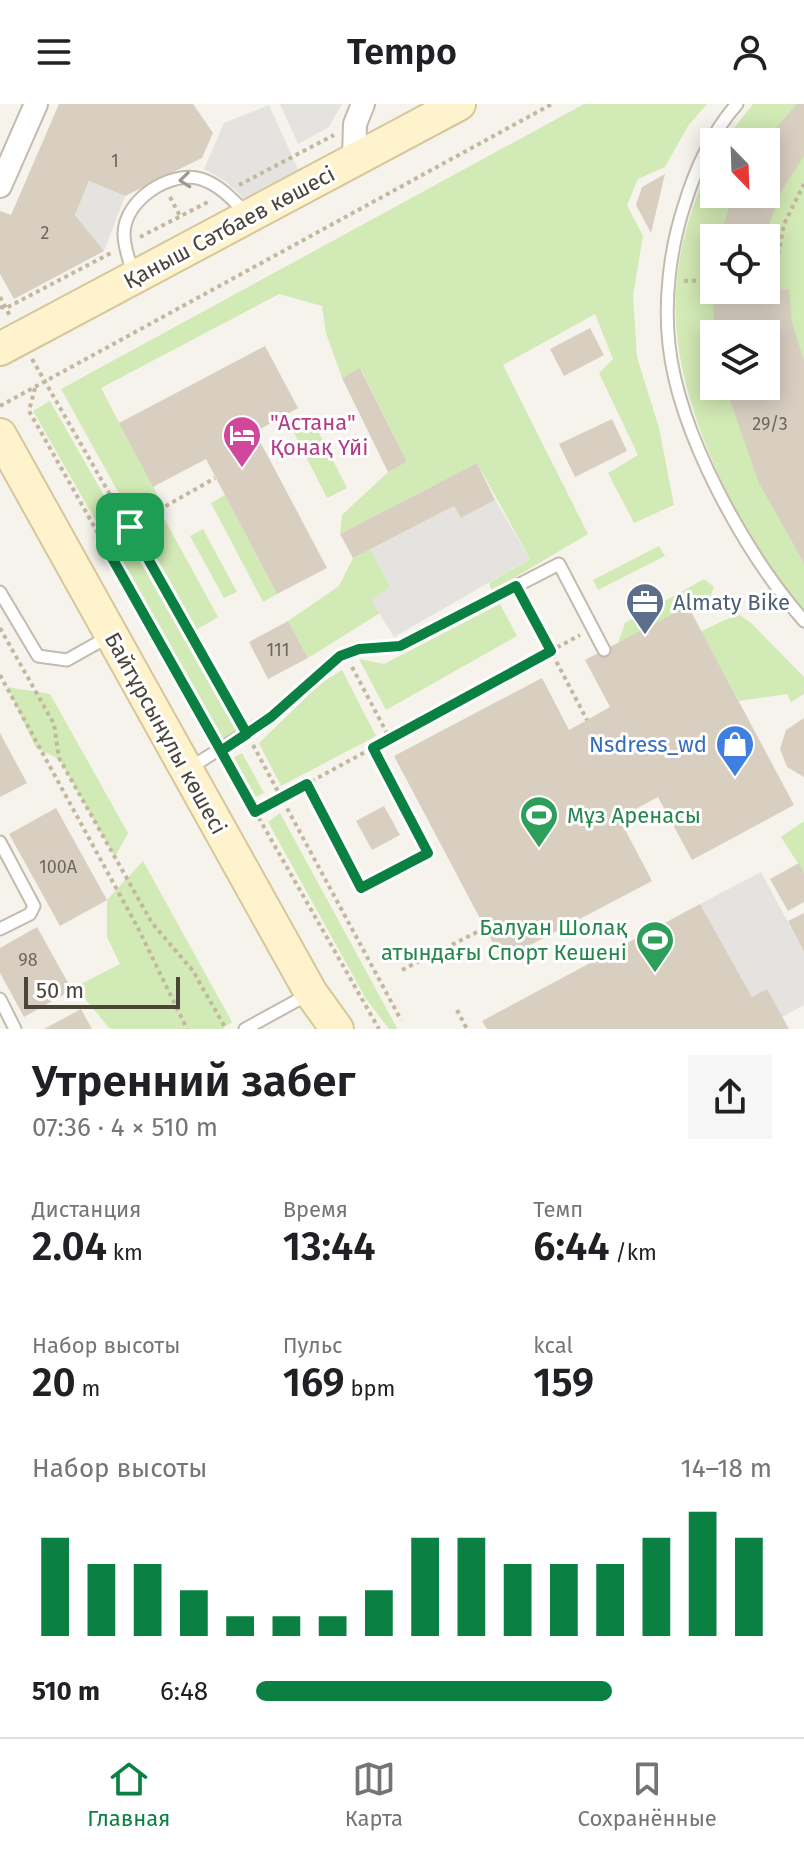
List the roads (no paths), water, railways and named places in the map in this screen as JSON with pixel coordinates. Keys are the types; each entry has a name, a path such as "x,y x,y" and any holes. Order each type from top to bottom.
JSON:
{"main road":[{"name":"Қаныш Сәтбаев көшесі","path":"0,349 459,104"},
{"name":"Байтұрсынұлы көшесі","path":"0,435 311,993 337,1029"}],"street":[{"path":"0,186 36,104"},
{"path":"354,160 359,114"}],"lane":[{"path":"737,104 713,137 689,189 669,281 669,345 676,381 698,443 748,545 804,621"},
{"path":"135,277 123,229 131,209 149,192 184,177 205,180 225,193 249,216"},
{"path":"187,770 247,734 345,654 359,649 400,646 559,564 604,650"},
{"path":"0,592 38,656 67,660 112,635"},
{"path":"0,842 34,906 30,914 0,929"},
{"path":"245,1029 311,993"},
{"path":"0,999 4,1014 15,1029"}],"place":[{"name":"\"Астана\" Қонақ Үйі","path":"242,469"},
{"name":"Almaty Bike","path":"645,636"},
{"name":"Nsdress_wd","path":"735,778"},
{"name":"Мұз Аренасы","path":"539,849"},
{"name":"Балуан Шолақ атындағы Спорт Кешені","path":"655,974"}]}
